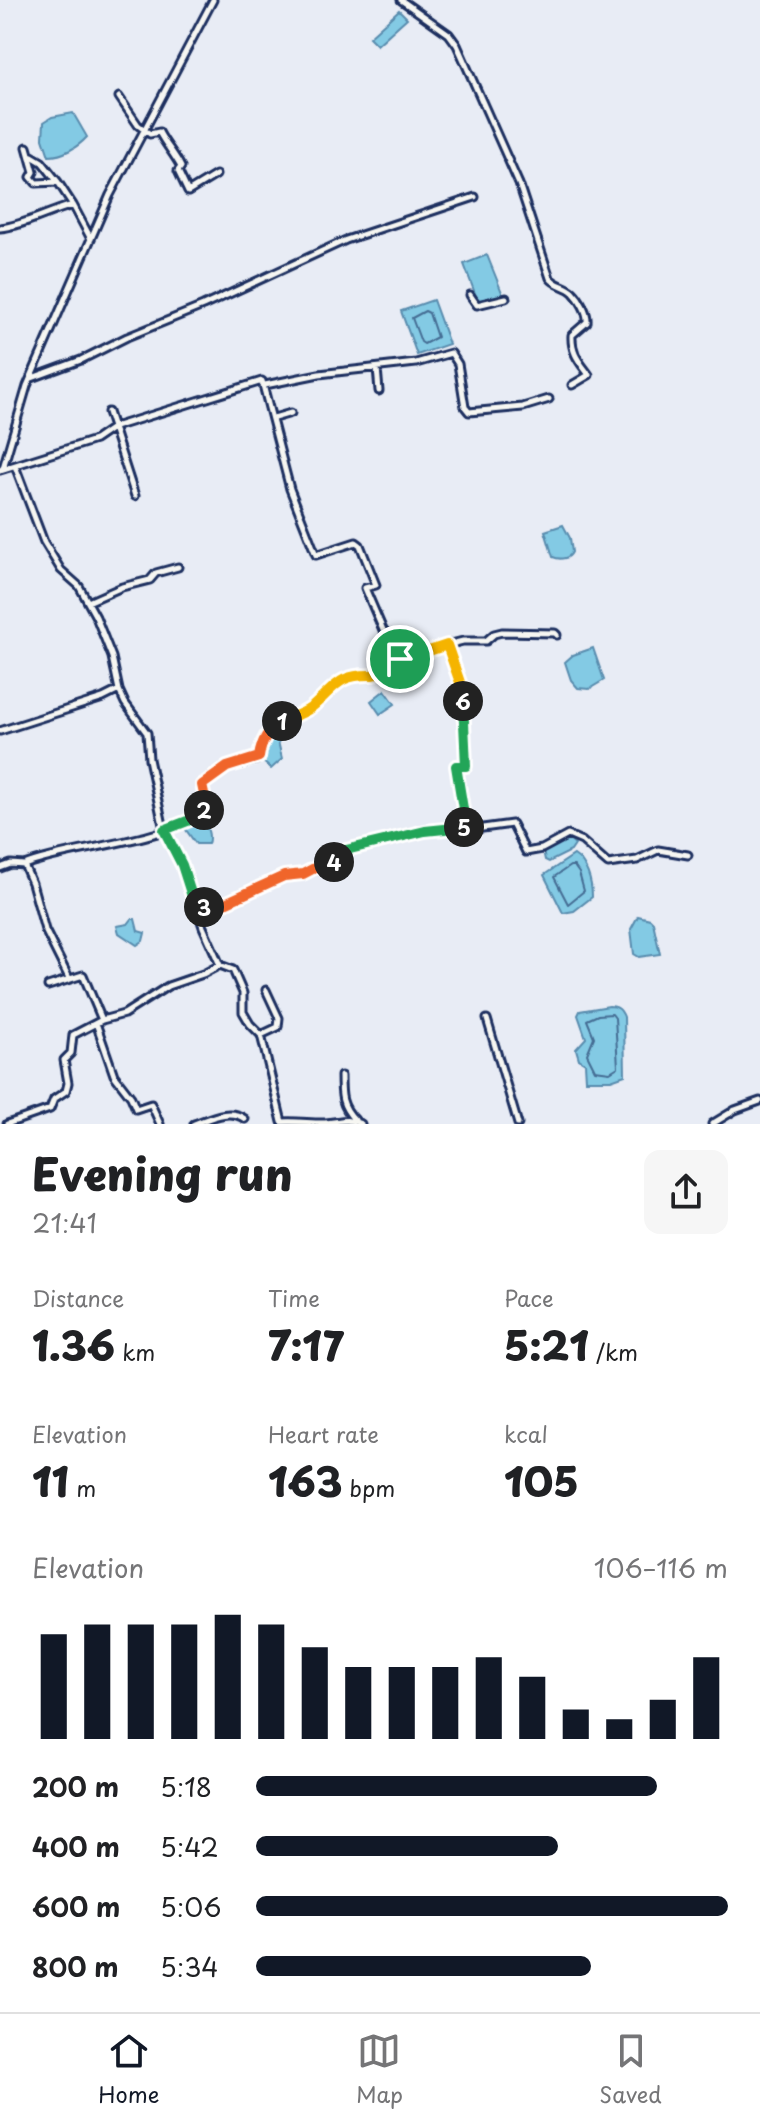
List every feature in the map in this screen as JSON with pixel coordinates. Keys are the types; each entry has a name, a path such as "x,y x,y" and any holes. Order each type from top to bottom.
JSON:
{"street":[{"path":"1,470 31,378 110,195 213,0"},
{"path":"401,0 449,34 457,45 519,184 550,278 554,284 573,293 587,316 587,322 572,335 572,341 573,353 589,375 572,385"},
{"path":"119,97 138,125 150,134 159,132 169,152 177,158 181,167 178,171 188,192 216,175"},
{"path":"27,147 34,172 33,180 36,183 58,182"},
{"path":"31,157 42,162 58,182 91,239"},
{"path":"31,378 81,360 346,240 475,197"},
{"path":"0,228 12,227 73,205"},
{"path":"470,295 477,305 506,298"},
{"path":"265,385 319,374 435,360 447,352 458,364 465,407 469,412 523,407 549,399"},
{"path":"377,368 379,391"},
{"path":"1,470 95,440 114,427 262,381 290,489 316,555 356,542 360,545 376,585 365,588 383,630 397,646 400,659"},
{"path":"108,412 135,496"},
{"path":"274,418 291,413"},
{"path":"15,466 44,542 61,570 79,586 88,602 107,644 119,690 147,733 149,759 164,830 182,865 196,909 220,965 233,970 243,993 243,1012 261,1035 280,1123 306,1120 323,1123 350,1119 358,1123"},
{"path":"88,602 178,567"},
{"path":"0,868 11,864 24,865 164,830 197,816 207,808 202,785 227,767 259,757 261,742 278,723 304,712 347,677 373,675 380,666 400,659 411,662 447,645 486,641 502,632 557,635"},
{"path":"447,645 463,691 466,766 456,766 466,827 470,831 512,824 526,852 542,849 568,835 582,841 608,864 637,860 658,850 688,855"},
{"path":"0,731 119,690"},
{"path":"196,909 225,903 284,876 303,874 324,863 334,862 343,857 346,850 425,831 466,827"},
{"path":"24,865 45,930 69,978"},
{"path":"7,1124 50,1109 54,1099 66,1091 68,1083 64,1060 71,1053 72,1038 99,1021 124,1014 160,990 220,965"},
{"path":"48,986 85,976 117,1080 126,1089 136,1109 151,1104 160,1124"},
{"path":"261,1035 278,1027 279,1018 266,990"},
{"path":"487,1019 518,1124"},
{"path":"341,1076 341,1098 347,1112 358,1123"},
{"path":"712,1124 735,1110 760,1101"},
{"path":"194,1124 224,1114 245,1119"}],"water":[{"path":"399,10 407,18 377,45 369,37"},
{"path":"73,113 87,137 70,150 49,156 43,138 44,122 52,117"},
{"path":"487,255 503,295 479,304 464,264"},
{"path":"433,300 449,344 417,355 401,311"},
{"path":"563,525 570,538 572,552 567,557 553,557 545,531"},
{"path":"593,648 604,680 589,689 578,688 571,680 565,662 573,655"},
{"path":"385,690 395,704 380,714 371,701"},
{"path":"272,734 278,741 282,759 271,769 260,759 262,742"},
{"path":"201,818 208,830 208,844 196,844 184,827"},
{"path":"567,838 575,845 571,851 549,862 545,860 543,851"},
{"path":"574,855 588,873 592,897 574,911 563,913 544,875"},
{"path":"638,916 653,922 660,954 639,957 634,954 631,929"},
{"path":"135,919 138,931 145,933 143,941 137,945 119,933 117,926 128,924"},
{"path":"609,1006 618,1008 624,1017 625,1075 611,1080 586,1080 585,1063 579,1059 576,1049 586,1038 578,1015 580,1011"}],"route":[{"path":"447,645 463,691 466,766 456,766 466,827 425,831 346,850 343,857 334,862 324,863 303,874 284,876 225,903 196,909 182,865 164,830 197,816 207,808 202,785 227,767 256,760 261,742 275,725 313,706 338,681 355,674 373,675 380,666 400,659 411,662 447,645"}]}
